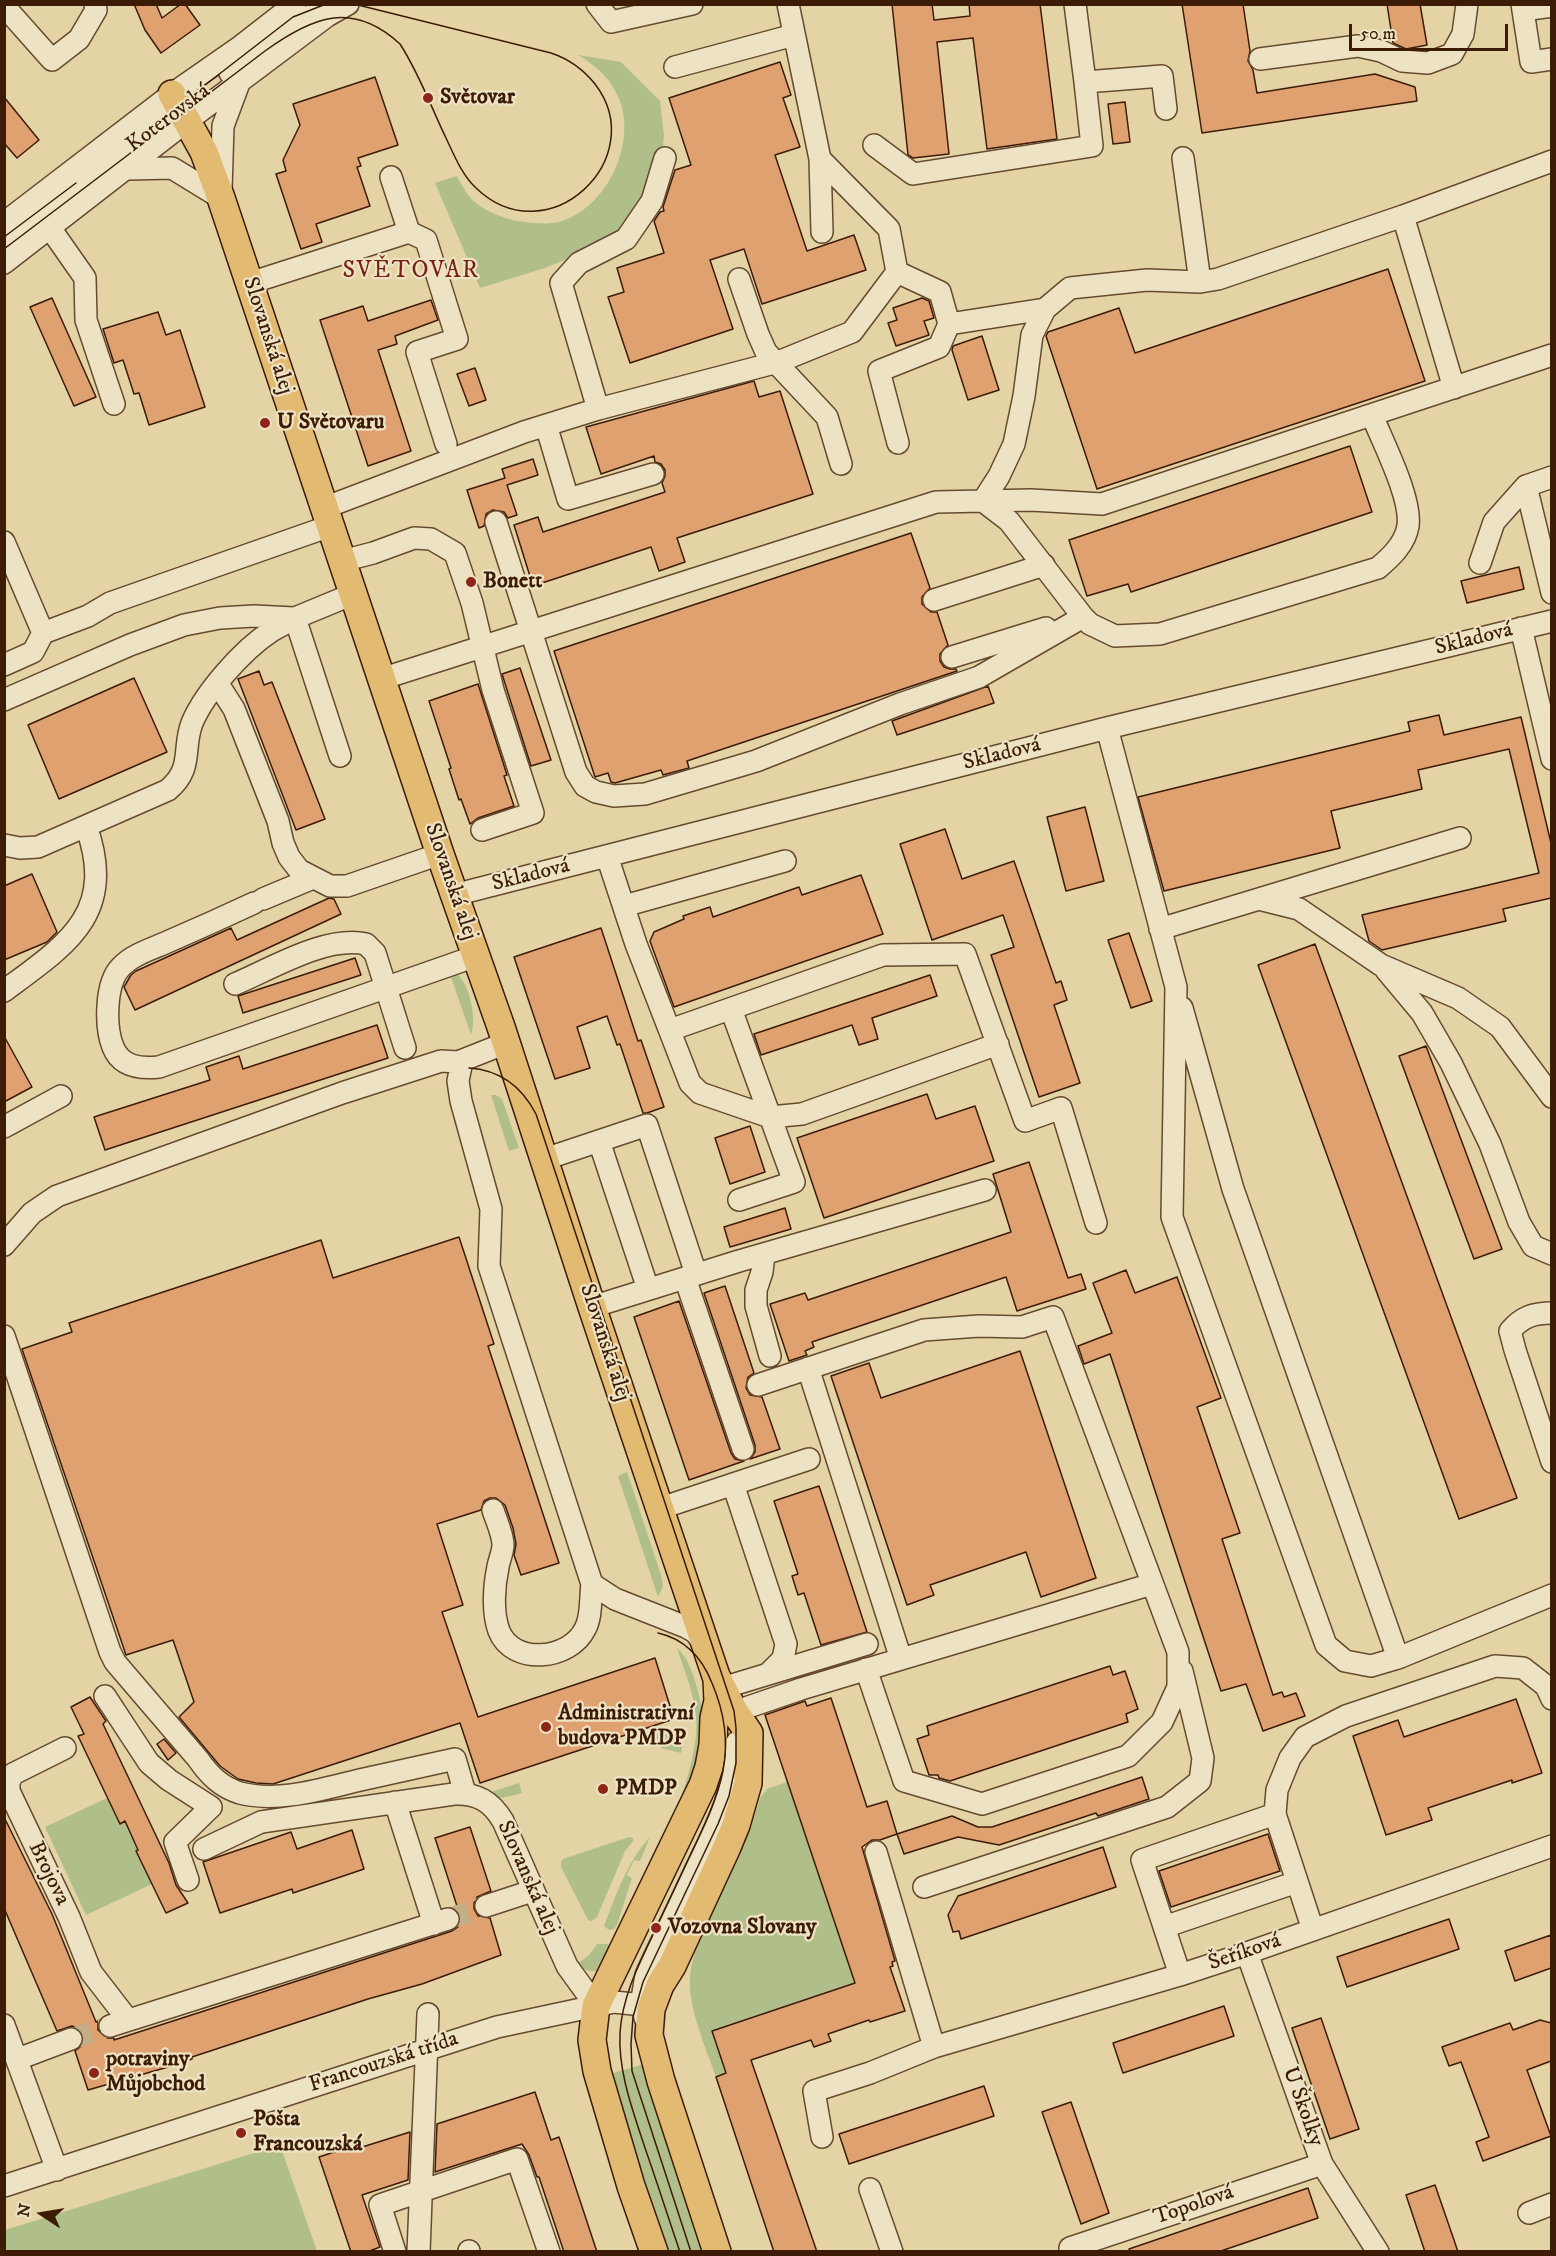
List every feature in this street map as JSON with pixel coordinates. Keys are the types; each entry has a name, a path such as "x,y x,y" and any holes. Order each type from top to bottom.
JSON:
{"main road":[{"name":"Slovanská alej","path":"180,108 204,152 221,198 440,854 506,1042 592,1307 719,1684 724,1715 703,1785 596,2006 592,2040 597,2071 631,2186 654,2252"},
{"path":"717,2252 661,2081 649,2035 647,2007 672,1966 727,1846 745,1792 749,1733 724,1715"}],"street":[{"path":"4,6 52,60 79,39 96,10 95,4"},
{"path":"180,108 242,46 295,4"},
{"path":"597,4 611,22 692,4"},
{"path":"788,4 820,159 822,232"},
{"path":"874,145 913,174 1092,146 1075,4"},
{"path":"1260,59 1358,45 1381,51 1401,61 1428,63 1452,54 1463,34 1467,4"},
{"path":"1551,6 1522,7 1531,62 1551,59"},
{"path":"180,108 239,83 344,7"},
{"name":"Koterovská","path":"4,243 293,23 318,13 344,7"},
{"path":"675,67 794,35"},
{"path":"1085,82 1162,76 1166,109"},
{"path":"128,169 172,168 221,198 223,126 239,83"},
{"name":"Koterovská","path":"4,263 128,169 180,108"},
{"name":"Koterovská","path":"4,223 180,108"},
{"path":"598,409 561,282 579,263 626,239 652,201 665,158"},
{"path":"1183,158 1200,282"},
{"path":"4,664 33,652 43,633 88,616 110,603 327,517 546,425 598,409 778,362 852,332 897,272 889,229 820,159"},
{"path":"983,501 999,476 1014,444 1024,396 1032,334 1045,309 1071,288 1147,280 1200,282 1218,279 1402,216 1551,161"},
{"path":"391,177 410,232"},
{"path":"1402,216 1454,388"},
{"path":"50,228 85,278 86,320 114,404"},
{"path":"250,283 410,232 426,240 457,339 417,352 446,444"},
{"path":"897,272 940,292 949,324 939,346 879,371 898,443"},
{"path":"739,279 766,352 778,362 827,417 841,464"},
{"path":"949,324 1045,309"},
{"path":"381,679 936,502 1031,500 1102,504 1551,355"},
{"path":"983,501 1009,521 1090,624 1115,636 1160,634 1378,568 1396,553 1408,528 1408,505 1372,415"},
{"path":"546,425 568,500 653,474"},
{"path":"1480,563 1494,522 1526,486 1551,477"},
{"path":"1526,486 1551,593"},
{"path":"496,522 576,772 585,786 596,792 614,796 645,794 756,761 900,704 979,677 1083,617"},
{"path":"342,561 373,553 414,538 431,539 455,553 472,603 493,690 533,813 482,830"},
{"path":"4,542 43,633"},
{"path":"933,600 1044,565"},
{"path":"4,845 20,848 38,847 168,790 180,777 186,762 192,724 206,698 258,641 295,618 353,594"},
{"path":"4,700 130,645 184,625 220,618 254,616 295,618"},
{"path":"952,657 1083,617"},
{"path":"295,618 340,756"},
{"name":"Skladová","path":"454,895 1107,728 1551,621"},
{"path":"1521,628 1551,759"},
{"path":"218,684 234,709 278,821 283,843 289,857 299,870 330,886 347,886 440,854"},
{"path":"1107,728 1233,1189 1398,1658"},
{"path":"4,991 66,944 86,918 95,879 92,843 86,826"},
{"path":"1160,928 1460,838"},
{"path":"607,856 690,1083 700,1092 770,1117 802,1114 998,1044"},
{"path":"624,906 785,861"},
{"path":"313,878 140,954 120,968 112,979 110,988 108,1024 111,1043 120,1058 134,1067 159,1067 476,956"},
{"path":"1259,899 1299,909 1381,965 1458,998 1500,1027 1551,1097"},
{"path":"236,984 315,949 356,942 366,944 373,949 405,1048"},
{"path":"670,1030 883,955 964,954 1025,1121 1061,1108 1096,1223"},
{"path":"1381,965 1422,1012 1451,1063 1491,1144 1519,1222 1533,1246 1551,1254"},
{"path":"1176,987 1172,1217 1326,1645 1345,1661 1371,1666 1398,1658 1551,1595"},
{"path":"731,1009 794,1182 739,1200"},
{"path":"4,1245 32,1213 57,1196 342,1093 441,1061 462,1061 506,1042"},
{"path":"462,1061 458,1081 461,1101 491,1209 489,1266 592,1584 589,1620 577,1641 567,1649 540,1655 517,1650 500,1632 495,1612 496,1581 503,1545 493,1510"},
{"path":"4,1127 61,1096"},
{"path":"545,1159 647,1125 743,1449"},
{"path":"599,1141 648,1289"},
{"path":"592,1307 985,1190"},
{"path":"764,1254 762,1272 756,1290 756,1306 770,1356"},
{"path":"1551,1313 1534,1313 1519,1320 1510,1331 1551,1462"},
{"path":"758,1385 924,1330 979,1326 1022,1327 1053,1317 1178,1652 1203,1758 1200,1781 1167,1807 924,1887"},
{"path":"4,1336 98,1619 115,1662 208,1773 220,1784 240,1793 264,1796 294,1794 455,1759 465,1793 261,1822 204,1849"},
{"path":"808,1368 901,1659"},
{"path":"660,1508 809,1459"},
{"path":"733,1484 786,1644 783,1659 768,1674"},
{"path":"592,1584 615,1599 695,1632 707,1648"},
{"path":"724,1715 1152,1584"},
{"path":"719,1684 768,1674 867,1644"},
{"path":"866,1670 904,1781 982,1804 1128,1756 1162,1722 1178,1687 1178,1652"},
{"path":"1313,1930 1275,1814 1277,1790 1290,1758 1305,1737 1346,1716 1495,1666 1523,1668 1546,1686 1551,1699"},
{"path":"105,1696 149,1763 169,1780 211,1807 175,1842 188,1880"},
{"name":"Brojova","path":"65,1748 13,1774 9,1782 9,1791 69,1917 91,1972 119,2023 441,1921 395,1802"},
{"name":"Slovanská alej","path":"465,1793 481,1797 497,1812 567,1966 596,2006"},
{"path":"1180,1976 1142,1860 1275,1814"},
{"path":"199,1818 225,1839"},
{"name":"Šeříková","path":"822,2137 814,2091 870,2073 934,2047 1180,1976 1551,1846"},
{"path":"876,1852 934,2047"},
{"path":"1164,1927 1297,1882"},
{"path":"486,1906 532,1891"},
{"name":"U Školky","path":"1247,1953 1322,2164 1378,2252"},
{"path":"596,2006 614,2002 647,2007"},
{"name":"Francouzská třída","path":"4,2186 496,2027 596,2006"},
{"path":"419,2252 428,2014 419,2252"},
{"path":"4,2025 57,2170"},
{"path":"18,2059 71,2039"},
{"path":"395,2252 380,2205 517,2159 549,2252"},
{"name":"Topolová","path":"1071,2252 1070,2248 1322,2164"},
{"path":"870,2189 892,2252"},
{"path":"1528,2213 1551,2204"}],"green space":[{"path":"578,55 621,62 660,101 664,135 662,156 649,196 611,241 545,268 480,288 435,183 457,176 468,195 480,206 502,217 525,222 562,221 578,214 592,203 614,173 624,137 624,119 617,93 608,80 598,69"},
{"path":"450,974 457,974 462,979 469,994 473,1012 471,1035"},
{"path":"491,1095 502,1099 519,1148 509,1151"},
{"path":"627,1472 661,1575 663,1586 658,1597 618,1476"},
{"path":"677,1648 684,1656 695,1682 704,1728 703,1753 699,1766 679,1808 694,1751 696,1716"},
{"path":"681,1727 685,1731 681,1753 661,1748 655,1734"},
{"path":"787,1782 855,1983 713,2030 726,2073 716,2077 692,2003 690,1980 692,1961 751,1826 760,1798 767,1789"},
{"path":"519,1783 522,1793 502,1798 485,1794"},
{"path":"107,1798 120,1823 125,1821 152,1884 86,1915 45,1827"},
{"path":"629,1837 633,1838 633,1841 625,1851 597,1917 592,1921 588,1920 561,1867 561,1862 563,1859"},
{"path":"650,1837 640,1861 634,1860 627,1875 632,1878 617,1925 614,1929 609,1930 604,1926 618,1891 635,1857"},
{"path":"597,1944 607,1944 616,1948 602,1970 588,1971 577,1964 589,1955"},
{"path":"644,2064 704,2251 661,2251 606,2075"},
{"path":"280,2145 317,2251 5,2251 5,2230"}],"building":[{"path":"134,4 156,4 162,18 181,4 185,4 200,25 161,53 145,30"},
{"path":"892,4 932,4 934,20 970,16 969,4 1040,4 1057,139 987,149 973,38 937,42 949,154 913,158 908,155"},
{"path":"1182,4 1243,4 1250,51 1248,61 1253,70 1257,93 1375,74 1415,87 1417,101 1202,133"},
{"path":"1387,4 1420,4 1427,45 1406,49 1393,43"},
{"path":"780,62 791,95 783,98 800,147 775,155 807,251 854,235 866,270 762,304 744,249 710,260 733,329 630,363 608,297 624,292 617,268 664,253 654,221 660,212 664,211 663,207 675,170 691,165 669,98"},
{"path":"375,77 398,145 358,158 361,166 357,167 370,206 316,224 322,242 301,249 276,174 286,171 283,160 300,125 293,104"},
{"path":"4,97 39,140 17,158 4,143"},
{"path":"1125,102 1130,142 1113,144 1108,104"},
{"path":"1388,269 1425,381 1097,489 1046,336 1048,332 1119,308 1135,353"},
{"path":"52,298 96,397 74,406 30,307"},
{"path":"922,298 929,301 934,318 924,321 929,335 896,346 888,323 897,320 893,308"},
{"path":"431,300 438,320 395,336 397,344 378,350 411,451 368,466 320,320 363,306 368,321"},
{"path":"158,312 166,335 180,330 205,407 149,425 139,393 134,394 123,360 114,363 103,329"},
{"path":"982,336 999,390 968,400 952,350 953,346"},
{"path":"475,368 486,400 469,406 457,374"},
{"path":"754,381 759,397 780,391 813,494 677,538 685,562 659,571 651,547 533,586 514,525 538,517 543,532 665,492 662,483 665,470 661,464 655,462 654,456 601,474 586,427"},
{"path":"1350,446 1372,512 1131,592 1128,584 1087,596 1069,540"},
{"path":"533,459 538,475 507,485 517,515 508,518 504,512 493,510 486,514 484,526 479,528 467,490 505,478 502,469"},
{"path":"911,533 930,588 922,597 922,604 931,612 937,612 948,645 940,654 940,661 944,667 957,671 687,761 689,768 663,775 661,770 615,783 611,782 608,773 595,777 554,651"},
{"path":"1519,567 1524,589 1467,603 1461,581"},
{"path":"520,668 551,760 531,766 502,674"},
{"path":"259,671 264,685 272,682 325,819 296,830 238,679"},
{"path":"134,678 167,752 59,799 28,725"},
{"path":"478,684 507,775 504,776 514,806 478,818 470,824 461,799 459,800 429,701"},
{"path":"988,686 994,703 897,735 892,721"},
{"path":"1439,715 1444,735 1521,717 1551,843 1551,898 1503,909 1506,921 1382,950 1369,941 1362,915 1539,873 1509,749 1418,770 1422,789 1331,811 1340,848 1164,891 1138,797 1410,731 1408,722"},
{"path":"1085,807 1104,881 1066,891 1047,817"},
{"path":"945,829 962,879 1014,861 1056,983 1061,981 1067,1000 1054,1005 1080,1083 1039,1097 991,955 1014,947 1003,915 932,940 900,844"},
{"path":"32,874 57,932 47,942 4,960 4,886"},
{"path":"861,875 883,934 674,1007 650,941 654,932 684,919 683,916 710,907 713,917 799,887 802,895"},
{"path":"329,898 334,899 341,914 135,1010 124,987 136,971 231,928 237,940"},
{"path":"601,928 638,1041 641,1040 664,1107 647,1113 643,1113 620,1044 617,1045 607,1016 577,1027 590,1068 555,1079 514,957"},
{"path":"1129,933 1152,1001 1131,1008 1108,940"},
{"path":"1315,944 1517,1498 1459,1519 1258,965"},
{"path":"355,958 361,975 243,1013 238,996"},
{"path":"930,975 937,996 872,1018 878,1039 859,1045 852,1025 761,1055 754,1034"},
{"path":"377,1025 388,1058 105,1150 94,1117 210,1080 206,1067 239,1056 243,1069"},
{"path":"4,1036 32,1087 4,1102"},
{"path":"1426,1046 1502,1249 1474,1259 1399,1056"},
{"path":"927,1094 936,1119 975,1106 994,1161 824,1218 797,1138"},
{"path":"750,1126 765,1172 730,1184 715,1138"},
{"path":"1029,1162 1068,1278 1081,1274 1086,1289 1017,1311 1006,1277 812,1342 814,1347 805,1351 807,1355 789,1361 770,1304 805,1293 808,1300 1011,1232 993,1174"},
{"path":"785,1208 791,1229 730,1247 724,1227"},
{"path":"459,1237 494,1344 488,1346 559,1563 521,1575 514,1555 516,1544 513,1528 505,1505 496,1498 484,1501 481,1510 437,1524 463,1605 442,1612 478,1717 655,1658 674,1719 480,1783 460,1723 273,1784 238,1779 220,1766 179,1717 194,1702 173,1640 126,1655 22,1349 72,1332 69,1323 321,1240 333,1278"},
{"path":"1126,1270 1135,1293 1177,1277 1221,1398 1197,1407 1240,1533 1222,1539 1273,1695 1282,1692 1284,1697 1296,1693 1305,1716 1263,1731 1246,1684 1221,1691 1110,1354 1084,1364 1078,1346 1112,1333 1093,1283"},
{"path":"725,1286 754,1373 748,1377 746,1388 750,1395 762,1397 780,1449 750,1459 755,1452 755,1445 704,1293"},
{"path":"679,1301 731,1453 735,1459 744,1461 689,1480 634,1317"},
{"path":"1020,1351 1096,1578 1041,1597 1026,1552 930,1585 934,1595 907,1605 831,1376 869,1363 881,1398"},
{"path":"819,1486 867,1632 821,1645 804,1593 798,1595 792,1576 798,1574 774,1501"},
{"path":"1110,1666 1113,1675 1125,1671 1138,1709 1126,1714 1128,1722 950,1781 939,1778 938,1775 929,1775 917,1739 929,1735 927,1726"},
{"path":"90,1697 106,1721 103,1724 169,1863 176,1885 188,1903 166,1913 136,1851 138,1850 125,1821 120,1824 78,1736 84,1734 71,1707"},
{"path":"831,1698 867,1807 887,1801 897,1834 880,1840 872,1840 862,1847 895,1961 890,1967 905,2011 828,2034 831,2041 814,2047 811,2040 751,2060 817,2252 774,2252 716,2077 726,2073 712,2031 855,1983 765,1715 805,1701 807,1706"},
{"path":"1516,1699 1542,1773 1512,1783 1512,1780 1428,1808 1432,1820 1386,1835 1353,1736 1398,1720 1404,1737"},
{"path":"164,1739 176,1753 168,1760 157,1744"},
{"path":"1142,1777 1149,1799 1098,1816 1096,1813 999,1845 958,1837 904,1854 897,1834 952,1816 978,1827 992,1827"},
{"path":"4,1817 52,1914 96,2022 98,2021 98,2030 107,2038 114,2038 114,2040 452,1931 458,1927 460,1916 453,1908 457,1906 435,1838 470,1827 491,1891 477,1897 474,1909 478,1916 490,1918 501,1955 422,1984 368,1999 168,2067 88,2090 75,2051 83,2042 83,2034 72,2026 57,2031 4,1908"},
{"path":"352,1830 364,1869 293,1893 292,1889 220,1913 203,1862 291,1832 297,1849"},
{"path":"1268,1834 1280,1871 1171,1907 1159,1871"},
{"path":"1103,1847 1116,1887 961,1939 959,1931 953,1932 948,1915 958,1896"},
{"path":"1449,1919 1459,1949 1347,1987 1337,1957"},
{"path":"1551,1935 1551,1968 1515,1981 1505,1951"},
{"path":"1224,2006 1234,2036 1123,2073 1113,2043"},
{"path":"1321,2018 1359,2129 1330,2139 1292,2028"},
{"path":"1540,2020 1551,2023 1551,2061 1527,2070 1551,2136 1483,2161 1476,2142 1489,2137 1461,2062 1449,2066 1442,2047 1510,2023 1513,2030"},
{"path":"984,2086 994,2116 849,2164 839,2134"},
{"path":"535,2092 551,2140 559,2137 597,2252 564,2252 539,2177 522,2144 435,2172 437,2124"},
{"path":"1071,2102 1109,2213 1081,2224 1042,2112"},
{"path":"410,2132 408,2180 362,2195 380,2247 367,2252 351,2252 319,2157 346,2148 347,2151 356,2149"},
{"path":"1435,2185 1458,2252 1425,2252 1406,2195"},
{"path":"1308,2188 1318,2218 1218,2252 1130,2252 1129,2249"}],"tunnel":[{"path":"448,1919 486,1906"},
{"path":"71,2039 110,2026"}],"tram line":[{"path":"196,92 293,17 326,4"},
{"path":"4,249 282,39 299,29 332,18 349,18 365,22 382,30 400,44 419,78 462,171 476,188 504,206 533,211 560,205 584,190 601,168 611,141 609,113 595,84 575,65 551,53 354,4"},
{"path":"4,237 76,183"},
{"path":"469,1068 491,1072 509,1082 524,1096 536,1114 734,1711 736,1763 729,1796 643,1982 633,2017 632,2071 691,2252"},
{"path":"658,1633 684,1645 703,1665 721,1707 725,1730 723,1772 710,1813 636,1973 621,2020 621,2062 627,2091 680,2252"}],"place":[{"name":"Světovar","path":"428,98"},
{"name":"U Světovaru","path":"265,423"},
{"name":"Bonett","path":"471,582"},
{"name":"Administrativní budova PMDP","path":"546,1727"},
{"name":"PMDP","path":"603,1789"},
{"name":"Vozovna Slovany","path":"656,1928"},
{"name":"potraviny Můjobchod","path":"94,2073"},
{"name":"Pošta Francouzská","path":"241,2133"}],"district":[{"name":"SVĚTOVAR","path":"411,272"}]}
